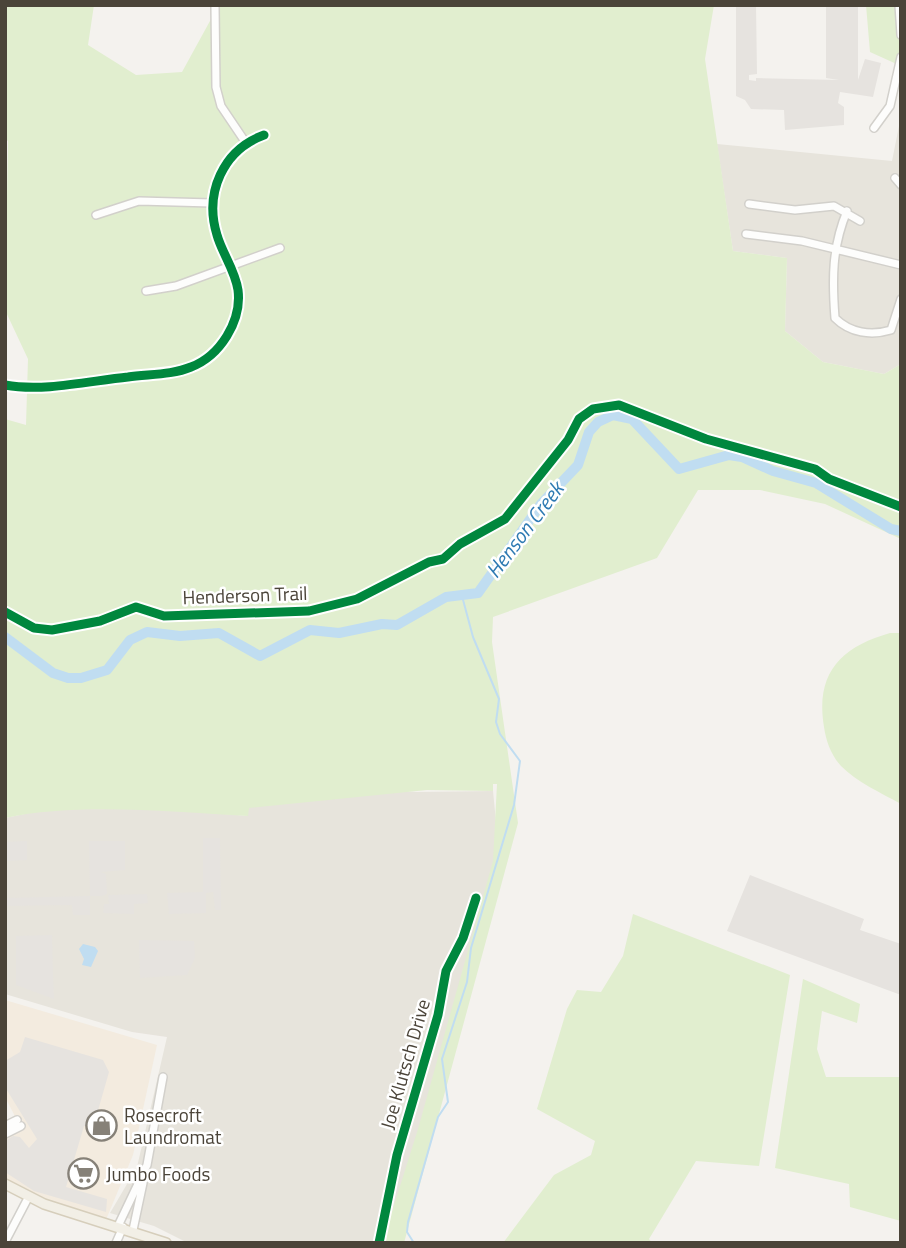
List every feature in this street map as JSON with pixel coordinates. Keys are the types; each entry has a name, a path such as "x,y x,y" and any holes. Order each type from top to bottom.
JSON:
{"main road":[{"path":"5,1184 28,1198 166,1243"}],"street":[{"path":"899,5 901,35"},
{"path":"215,6 216,87 221,106 246,143"},
{"path":"874,128 890,106 901,57"},
{"path":"5,385 38,387 181,371 194,367 215,352 232,324 238,290 217,236 212,204 222,170 246,143 264,135"},
{"path":"895,178 901,185"},
{"path":"96,215 139,201 212,204"},
{"path":"749,204 795,210 834,206 847,211 860,221"},
{"path":"847,211 835,248 832,271 835,318 841,324 873,335 891,330 901,299"},
{"path":"746,234 835,248 901,265"},
{"path":"146,292 176,286 280,248"},
{"name":"Joe Klutsch Drive","path":"379,1243 397,1155 438,1015 446,971 463,938 476,898"},
{"path":"116,1243 125,1228 144,1173 155,1132 163,1077"},
{"path":"5,1126 19,1123 5,1134"},
{"path":"125,1228 144,1173"},
{"path":"5,1242 28,1198"}],"shaded area":[{"path":"736,5 756,5 757,74 749,75 749,80 756,81 756,78 839,80 826,78 826,5 858,5 858,80 865,59 881,63 873,97 840,92 838,103 844,107 844,125 785,130 784,110 751,109 745,100 736,96"},
{"path":"901,116 901,364 884,374 823,362 785,331 787,258 733,251 717,144 892,161"},
{"path":"365,789 416,792 493,791 500,863 400,1243 188,1243 154,1226 110,1213 137,1167 167,1037 132,1032 5,994 5,818 83,802 248,816 248,802"},
{"path":"203,838 220,838 221,910 215,910 213,892 206,893 206,913 169,914 167,893 203,892"},
{"path":"27,841 27,860 5,861 5,842"},
{"path":"89,841 125,841 125,870 101,872 106,874 107,894 102,896 90,896"},
{"path":"750,875 864,919 860,930 901,944 901,995 727,931"},
{"path":"147,894 148,903 134,904 134,914 103,913 104,904 109,904 108,895"},
{"path":"90,896 90,915 73,915 72,905 5,906 5,898"},
{"path":"52,935 54,999 16,985 16,936"},
{"path":"139,940 194,941 195,958 187,975 140,978"},
{"path":"5,1000 157,1045 133,1155 105,1222 68,1211 5,1184 5,1134 20,1126 5,1097"},
{"path":"25,1037 103,1060 109,1072 93,1128 84,1126 66,1187 107,1199 106,1212 34,1191 5,1172 5,1141 13,1136 20,1137 29,1148 37,1139 5,1087 5,1061 20,1052"}],"green space":[{"path":"5,5 94,5 88,45 136,75 182,72 216,10 211,5 714,5 705,59 733,251 787,258 785,331 823,362 884,374 901,364 901,539 825,504 760,490 698,490 657,558 493,617 492,642 518,823 404,1243 386,1243 384,1237 418,1129 493,861 497,784 493,784 493,791 427,790 249,808 248,816 94,809 5,818 5,419 26,425 28,359 5,310 8,141 5,139"},
{"path":"866,5 893,5 901,15 901,66 870,52"},
{"path":"890,633 901,633 901,804 862,782 837,762 826,737 822,708 828,677 835,665 858,646"},
{"path":"633,914 790,975 759,1166 696,1161 649,1239 652,1243 503,1243 554,1175 591,1155 595,1141 537,1109 567,1009 577,990 601,992 623,956"},
{"path":"803,979 860,1004 857,1023 822,1011 817,1049 826,1077 901,1077 901,1221 850,1207 849,1184 775,1168"}],"water":[{"path":"83,944 95,947 98,951 91,967 82,965 84,959 79,949"}],"waterway":[{"name":"Henson Creek","path":"5,637 53,673 68,678 81,678 107,670 130,640 147,632 180,636 219,633 260,656 310,630 339,633 382,624 397,625 446,597 478,593 541,504 578,465 589,432 598,422 613,415 632,419 679,469 729,455 742,457 773,471 816,483 891,529 901,531"},
{"path":"414,1243 407,1232 408,1222 438,1117 448,1102 442,1059 467,982 471,948 514,805 520,761 500,734 496,722 499,699 473,637 462,596"}],"cycle path":[{"path":"5,385 51,387 168,373 184,370 211,355 233,325 238,302 236,283 219,242 214,219 215,189 228,162 238,151 264,135"},
{"name":"Henderson Trail","path":"5,612 34,628 52,630 100,621 136,607 164,616 309,611 357,599 429,562 443,559 460,544 505,519 568,440 579,419 593,409 619,405 706,439 815,469 829,479 901,507"},
{"path":"379,1243 397,1155 438,1015 446,971 463,938 476,898"}],"place":[{"name":"Rosecroft Laundromat","path":"101,1126"},
{"name":"Jumbo Foods","path":"83,1174"}]}
